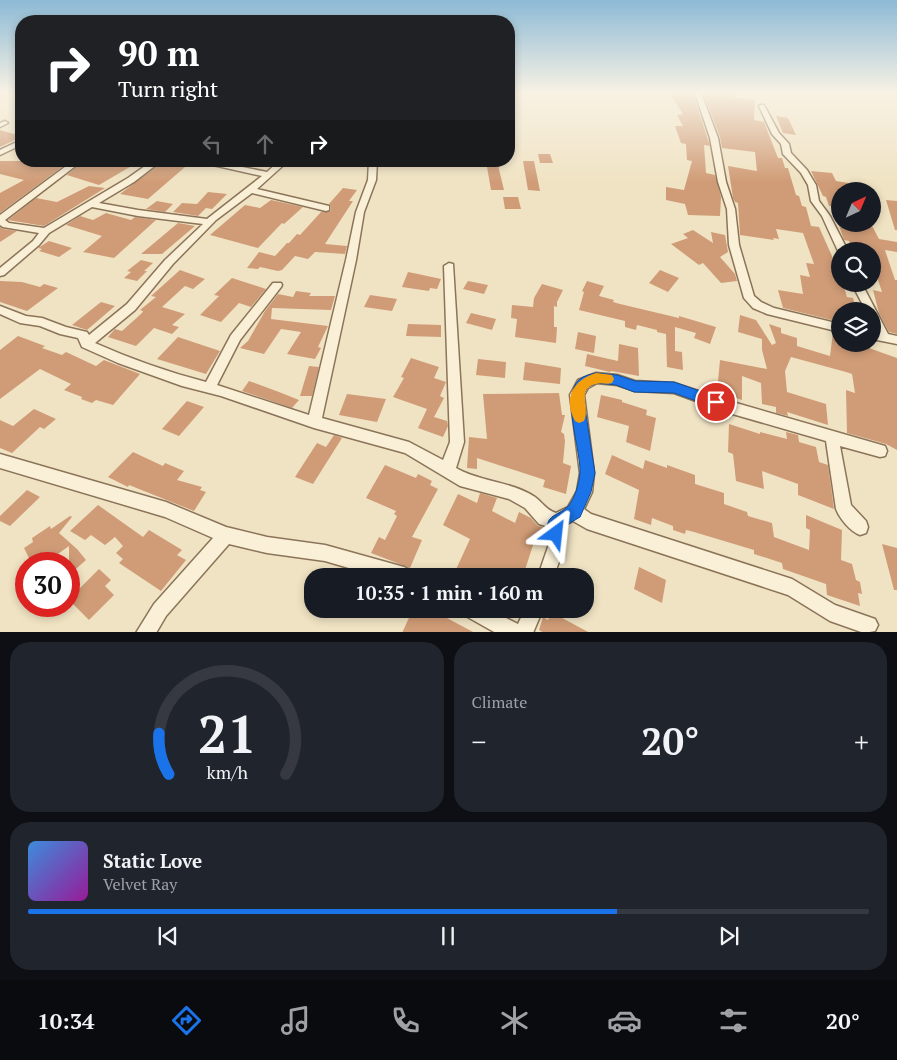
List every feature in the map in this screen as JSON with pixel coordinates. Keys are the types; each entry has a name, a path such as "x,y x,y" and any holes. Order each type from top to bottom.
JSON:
{"street":[{"path":"708,122 714,138 722,182 731,209 734,245 749,298 757,305 771,311 831,326"},
{"path":"770,122 776,134 785,144 787,154 804,172 812,184 815,201 826,216 839,242"},
{"path":"0,153 15,145"},
{"path":"46,231 6,225 0,220 70,167"},
{"path":"0,274 36,243 46,231 149,167"},
{"path":"228,167 269,175"},
{"path":"86,344 131,307 169,262 209,222 239,197 252,190 278,167"},
{"path":"314,422 360,212 372,180 373,167"},
{"path":"252,190 326,208"},
{"path":"90,204 138,213 209,222"},
{"path":"447,471 457,442 452,305 448,266"},
{"path":"210,388 235,338 277,286"},
{"path":"0,310 24,320 42,322 64,331 83,335 86,344 141,367 182,381 210,388 314,422 409,448 465,482 512,493 530,503 545,518 557,522 574,512 584,492 587,473 577,395 583,384 596,378 617,380 634,386 674,388 832,438 880,451"},
{"path":"881,337 897,340"},
{"path":"832,438 844,509 860,527"},
{"path":"0,461 166,510 226,535 267,544 326,553 377,568"},
{"path":"574,512 587,520 701,560 792,588 830,612 869,625"},
{"path":"549,568 556,547 557,522"},
{"path":"145,632 160,610 226,535"},
{"path":"488,618 516,632"},
{"path":"523,632 530,618"}],"building":[{"path":"681,122 702,122 710,146 704,145 706,173 715,175 721,197 720,216 688,215 685,204 666,200 666,187 684,190 692,161 687,160 686,144 681,143 675,126 683,126"},
{"path":"714,122 764,122 778,158 782,158 785,168 788,168 796,195 799,196 802,206 806,207 811,226 819,227 831,254 831,292 845,292 847,297 853,298 854,302 831,302 831,320 783,308 778,290 803,294 800,275 810,277 806,263 814,264 803,233 776,229 779,239 773,238 774,240 740,235 738,203 733,198 728,166 757,171 755,152 722,148"},
{"path":"779,122 790,122 796,135 783,133"},
{"path":"0,130 15,134 15,140 0,147"},
{"path":"538,154 550,154 553,163 540,163"},
{"path":"0,161 15,161 15,167 62,167 0,213 0,193 24,180 0,174"},
{"path":"523,161 534,161 540,191 528,190"},
{"path":"77,167 130,167 99,185 67,175"},
{"path":"156,167 185,167 148,199 120,194"},
{"path":"487,167 498,167 504,190 491,190"},
{"path":"811,171 832,173 836,181 842,182 831,182 831,206 829,206 826,197 823,196"},
{"path":"89,186 105,188 44,226 8,220 36,198 57,202"},
{"path":"343,188 357,190 349,201 353,201 325,244 347,246 345,254 315,252 308,259 295,256 282,270 278,271 260,267 258,269 247,268 259,252 275,256 297,234 300,235 321,212 331,211 329,204"},
{"path":"208,192 227,194 212,209 206,208 198,216 173,212 182,203 197,204"},
{"path":"503,197 518,197 521,209 505,209"},
{"path":"271,200 303,207 284,224 282,223 258,248 210,235 245,205 260,208"},
{"path":"886,200 897,201 897,230 895,230"},
{"path":"157,201 173,204 165,212 146,209"},
{"path":"106,213 131,220 135,217 156,220 114,258 83,252 102,236 66,225 80,216 93,220"},
{"path":"178,223 195,226 162,254 141,254"},
{"path":"0,227 3,229 17,231 0,242"},
{"path":"693,230 713,243 711,232 725,235 728,252 720,257 735,274 737,281 721,283 703,263 699,265 671,244 688,238 683,234"},
{"path":"841,232 875,232 879,239 897,242 897,252 885,250 895,280 897,280 897,334 889,332 881,317 881,302 876,302 874,292 882,292 881,242 849,242 844,240"},
{"path":"49,241 72,248 59,257 39,251 42,249 38,248"},
{"path":"141,260 153,263 137,281 124,278 131,272 127,271"},
{"path":"180,270 205,279 193,289 185,286 162,307 185,314 172,325 179,327 172,334 154,328 136,346 108,337 115,329 122,331 142,313 143,311 140,310 156,297 151,296"},
{"path":"660,270 679,278 668,292 649,283"},
{"path":"408,272 441,279 437,289 430,288 429,291 402,287"},
{"path":"232,278 266,289 251,307 239,303 221,322 200,315 219,296 214,295"},
{"path":"0,281 22,282 40,287 44,284 58,288 27,311 0,302"},
{"path":"468,281 488,285 484,294 463,289"},
{"path":"587,281 604,286 599,296 614,300 613,302 679,318 679,316 716,327 710,344 694,338 696,333 675,327 675,351 682,352 683,370 667,367 666,334 637,325 636,330 625,327 625,321 579,310 584,292 582,291"},
{"path":"542,284 563,290 557,302 557,307 554,306 554,327 557,327 556,343 515,337 517,319 511,318 512,305 533,307 534,298"},
{"path":"296,291 311,293 309,296 335,296 331,310 272,308 271,319 328,326 318,347 321,348 315,359 287,354 301,332 281,329 264,354 240,348 248,341 265,311 278,294 293,297"},
{"path":"370,295 397,299 392,311 364,307"},
{"path":"101,302 115,306 87,330 72,325"},
{"path":"471,313 496,319 492,330 466,323"},
{"path":"740,315 756,320 772,345 776,343 769,324 781,328 781,333 797,338 797,346 830,356 831,348 831,352 880,352 897,358 897,450 886,444 847,433 846,390 855,393 852,374 846,372 791,357 785,371 787,392 826,404 828,425 787,412 788,416 776,413 776,407 762,404 761,383 742,376 742,400 717,392 720,360 767,369 762,350 762,339 738,332"},
{"path":"408,324 441,325 441,337 406,336"},
{"path":"578,332 596,336 594,353 575,349"},
{"path":"18,336 45,346 42,348 62,355 66,352 96,366 104,360 140,374 113,405 96,400 92,403 81,399 82,397 64,390 71,384 40,369 0,399 0,350"},
{"path":"178,337 220,351 206,374 157,359"},
{"path":"619,344 638,348 639,376 585,366 587,354 618,361"},
{"path":"411,358 439,367 434,378 446,382 440,396 444,398 434,417 447,421 448,426 443,437 418,428 427,409 393,397 404,378 401,377"},
{"path":"478,359 506,362 505,378 476,375"},
{"path":"525,362 561,368 560,384 523,380"},
{"path":"309,366 319,367 312,396 300,396"},
{"path":"249,381 299,400 292,408 242,391"},
{"path":"559,393 562,415 565,415 561,432 564,434 565,441 563,463 571,466 566,494 543,487 545,480 477,458 477,469 467,468 469,437 487,439 483,394"},
{"path":"347,394 386,399 377,422 339,415"},
{"path":"601,395 622,400 622,402 647,410 646,415 656,418 650,451 626,442 629,426 597,417"},
{"path":"187,401 204,407 179,436 162,429"},
{"path":"34,409 56,419 44,429 40,427 12,453 0,448 0,420 13,426"},
{"path":"729,424 760,434 760,432 787,439 786,432 798,435 799,442 816,447 819,462 828,465 834,509 798,495 798,484 762,471 764,489 736,481 733,454 728,452"},
{"path":"334,435 342,438 313,484 295,477 317,443 326,447"},
{"path":"133,452 163,466 165,463 184,471 177,480 202,487 200,490 206,492 194,511 129,485 128,487 108,477"},
{"path":"612,455 643,469 645,460 667,468 667,465 695,475 695,484 724,493 724,504 747,512 748,516 772,523 774,537 809,550 810,530 806,528 806,515 842,530 841,560 852,564 856,580 860,582 862,594 858,593 860,606 827,595 826,584 783,569 782,563 754,554 754,550 686,530 685,534 673,530 673,526 652,518 651,525 634,519 639,490 605,474"},
{"path":"385,465 416,478 418,474 432,481 430,485 438,489 412,537 422,540 410,568 371,553 379,537 385,540 397,516 394,514 396,511 366,498"},
{"path":"27,490 40,497 10,526 0,521 0,516"},
{"path":"480,493 497,498 492,511 515,523 519,512 531,518 538,526 546,528 544,536 537,533 526,568 457,568 470,539 443,525 458,494 477,503"},
{"path":"98,505 143,537 149,530 182,550 177,555 186,560 161,591 119,563 123,559 116,553 123,546 115,537 105,545 91,535 85,540 70,531"},
{"path":"70,516 72,517 59,533 79,552 69,552 69,546 61,552 26,552 24,548 33,542 32,538 50,526 51,529"},
{"path":"882,544 897,548 897,590 894,590"},
{"path":"80,553 86,560 80,565"},
{"path":"639,567 666,580 662,603 634,589"},
{"path":"99,569 111,580 105,586 114,595 89,620 80,611 80,588"},
{"path":"409,618 447,618 473,632 402,632"},
{"path":"543,618 548,620 549,618 562,618 588,632 542,632 539,630"}],"slow traffic":[{"path":"579,417 577,395 583,384 596,378 607,379"}],"route":[{"path":"556,534 557,522 574,512 584,492 587,473 583,436 577,407 577,395 583,384 596,378 617,380 647,388 662,386 716,402"}]}
